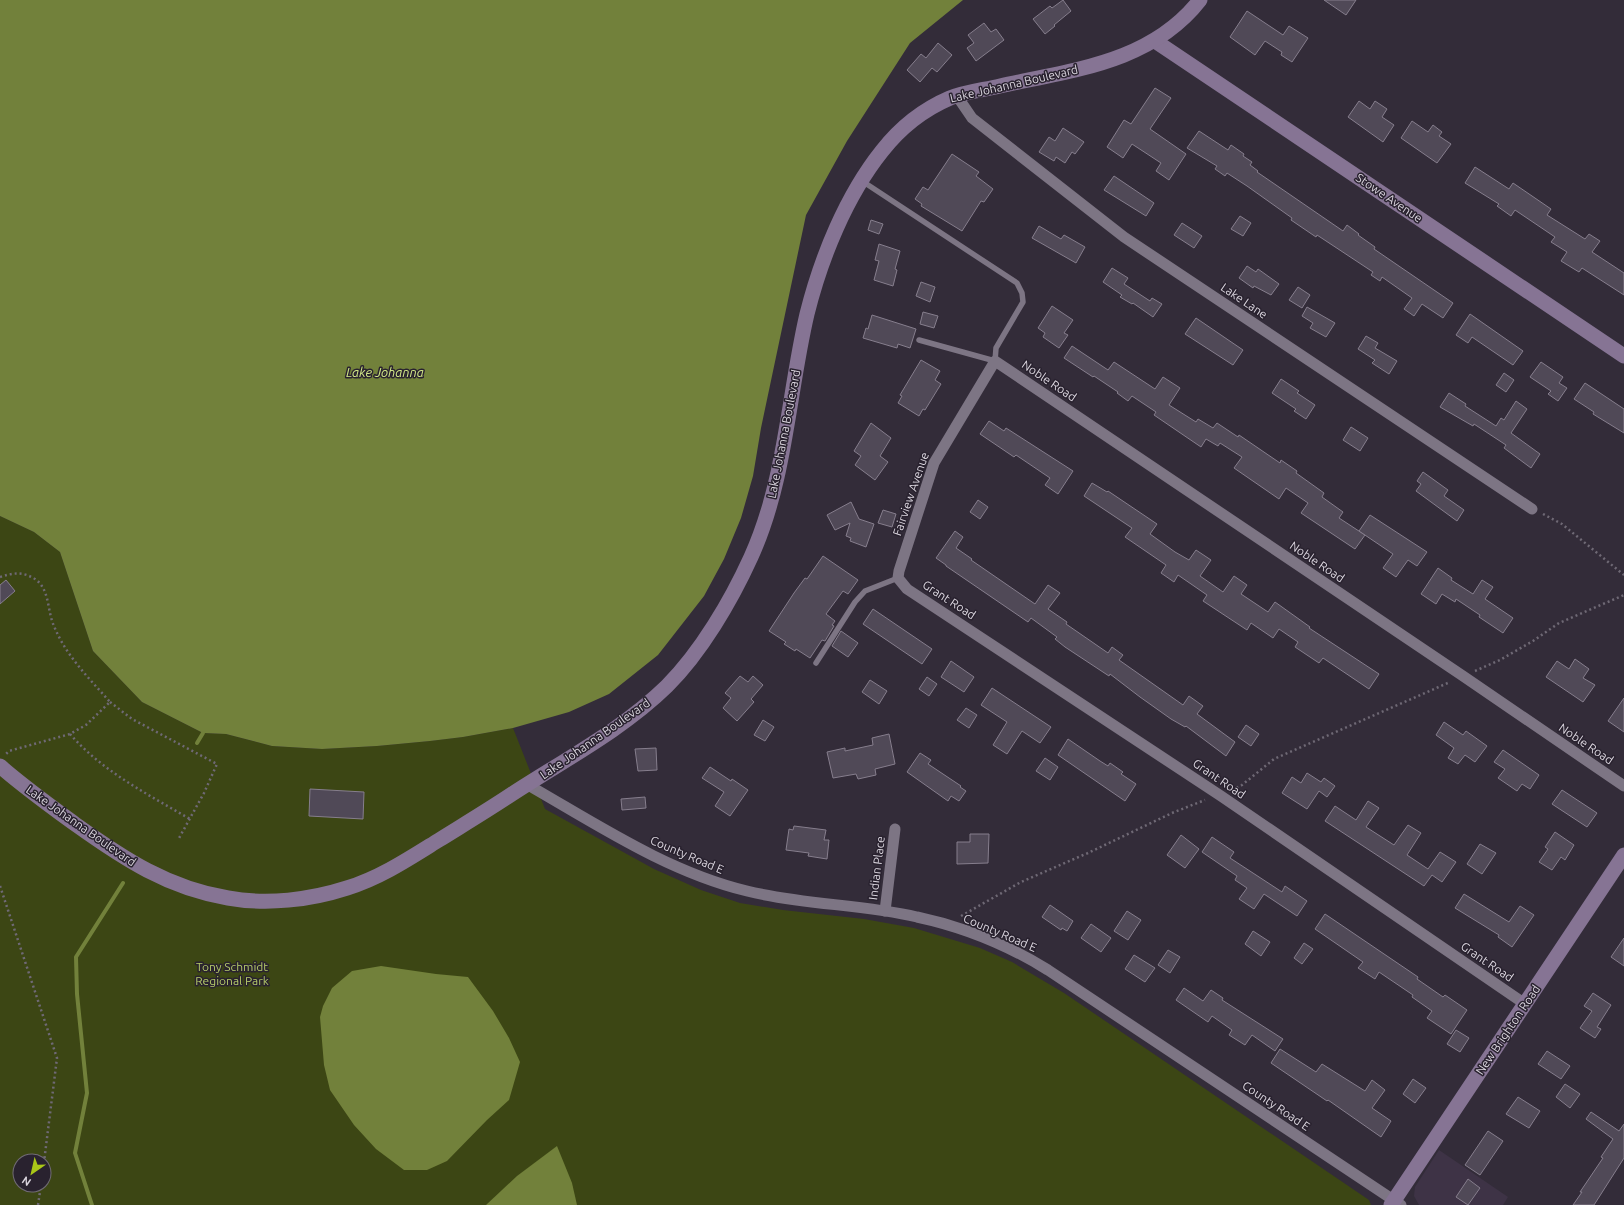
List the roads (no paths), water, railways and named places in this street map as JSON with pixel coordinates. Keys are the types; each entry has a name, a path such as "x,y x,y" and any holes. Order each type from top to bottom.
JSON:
{"street":[{"name":"Lake Johanna Boulevard","path":"0,766 45,803 114,852 150,873 174,884 202,893 232,899 266,901 294,900 326,895 358,884 406,861 528,785 643,708 670,683 692,656 712,627 739,580 764,525 776,487 806,317 817,277 831,239 862,181 879,155 895,136 914,118 957,96 1097,65 1140,49 1174,28 1200,0"},
{"name":"Stowe Avenue","path":"1155,41 1624,356"},
{"name":"Lake Lane","path":"957,96 972,118 1124,236 1532,508"},
{"name":"Fairview Avenue","path":"898,578 934,463 995,361"},
{"name":"Noble Road","path":"995,361 1624,786"},
{"name":"Grant Road","path":"898,578 908,589 1221,796 1525,1004"},
{"name":"County Road E","path":"528,785 678,868 714,882 748,892 917,916 947,924 995,942 1048,970 1396,1203"},
{"name":"Indian Place","path":"885,911 895,828"},
{"name":"New Brighton Road","path":"1396,1203 1624,855"}],"lane":[{"path":"862,181 1017,283 1022,293 1023,302 996,348 995,361 918,340"},
{"path":"816,663 855,602 866,591 898,578"}],"water":[{"name":"Lake Johanna","path":"0,0 963,0 910,43 847,141 806,215 761,428 753,476 741,518 724,559 704,596 658,655 609,694 569,712 513,728 430,741 322,749 272,746 226,734 203,733 142,702 93,651 60,552 34,532 0,516"},
{"path":"381,966 468,977 493,1011 509,1038 520,1062 509,1100 447,1161 427,1170 404,1170 376,1149 354,1125 330,1090 324,1065 320,1017 323,1006 332,988 352,971"},
{"path":"557,1146 572,1183 577,1205 486,1205 517,1176"}],"waterway":[{"path":"197,743 203,733"},
{"path":"92,1205 75,1153 87,1093 77,994 76,957 123,883"}],"park label":[{"name":"Tony Schmidt Regional Park","path":"232,974"}]}
